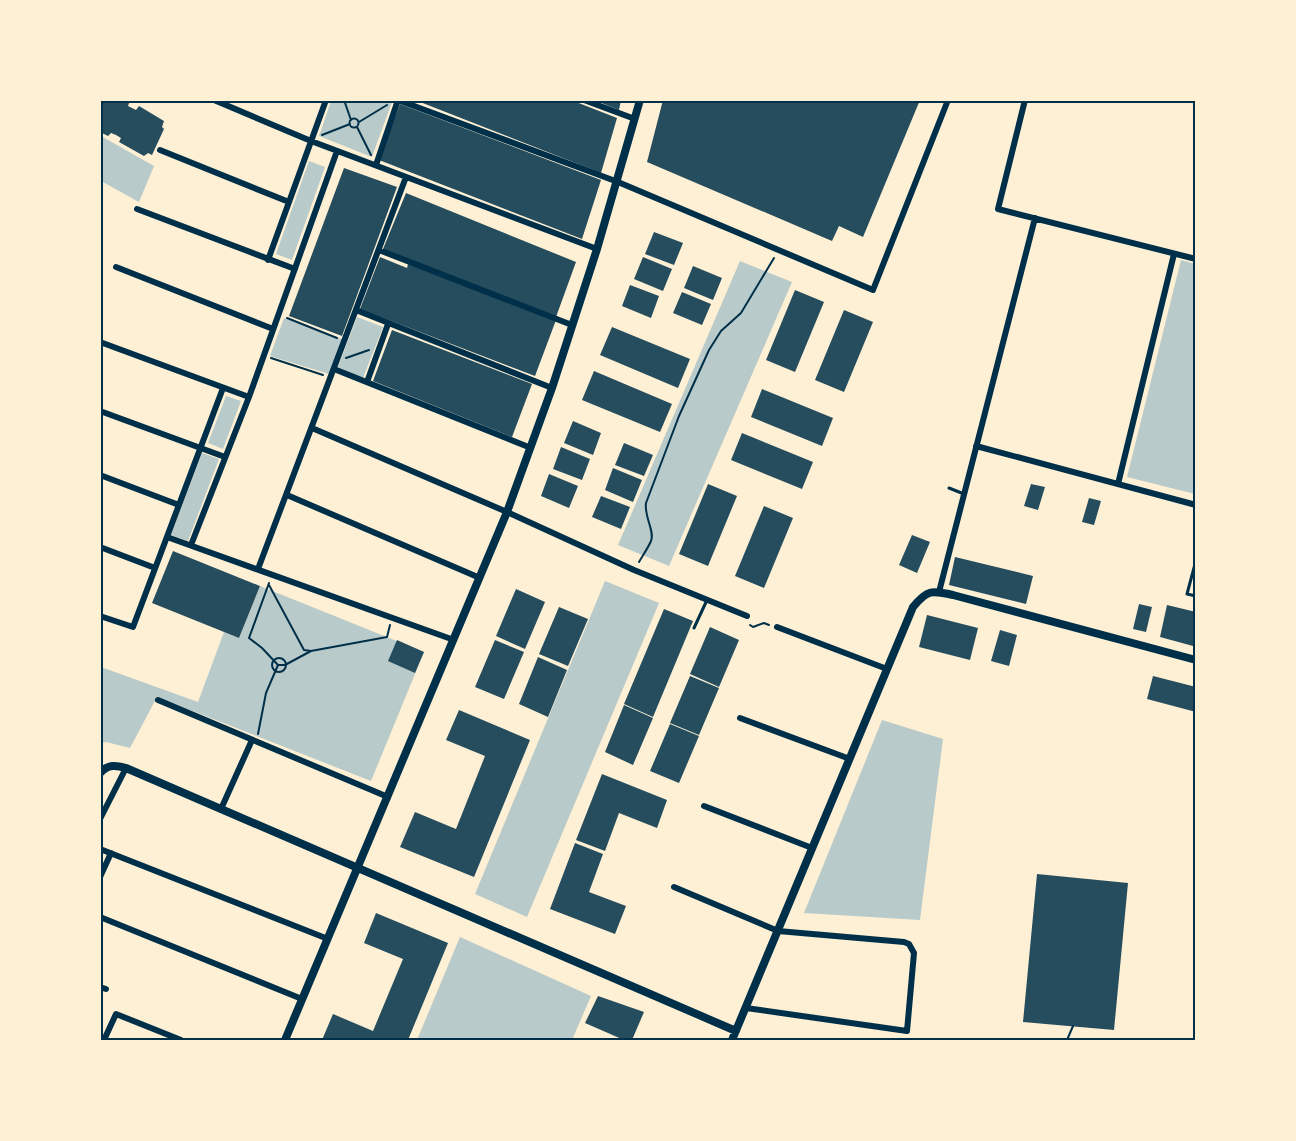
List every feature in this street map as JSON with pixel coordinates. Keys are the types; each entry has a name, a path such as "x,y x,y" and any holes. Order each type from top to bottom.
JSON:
{"street":[{"path":"214,100 313,138 338,151 597,249"},
{"path":"268,260 326,100"},
{"path":"584,100 635,119"},
{"path":"285,1041 507,512 552,387 597,249 640,100"},
{"path":"376,165 396,101 618,182 873,290 948,100"},
{"path":"1025,100 998,209 1196,259"},
{"path":"160,150 289,202"},
{"path":"191,545 249,397 338,151"},
{"path":"258,569 406,177"},
{"path":"137,209 295,269"},
{"path":"939,592 1035,218"},
{"path":"379,250 572,325"},
{"path":"1118,484 1174,254"},
{"path":"116,267 273,329"},
{"path":"356,310 552,387"},
{"path":"367,382 388,324"},
{"path":"100,342 249,397"},
{"path":"334,369 531,448"},
{"path":"100,616 132,627 223,388"},
{"path":"100,411 225,457"},
{"path":"312,428 507,512 634,570 747,616"},
{"path":"976,446 1196,505"},
{"path":"100,475 179,505"},
{"path":"287,495 480,578"},
{"path":"167,537 454,640"},
{"path":"100,547 155,568"},
{"path":"732,1041 913,607 927,592 939,592 1069,629 1196,660"},
{"path":"777,627 887,669"},
{"path":"158,700 388,797"},
{"path":"740,718 850,759"},
{"path":"221,809 254,741"},
{"path":"100,773 104,768 111,766 126,768 736,1031"},
{"path":"100,819 126,768"},
{"path":"704,806 813,848"},
{"path":"100,849 328,939"},
{"path":"100,877 111,853"},
{"path":"674,887 778,931 904,942 913,948 907,1031 746,1008"},
{"path":"100,917 302,999"},
{"path":"104,1041 116,1014 181,1041"}],"lane":[{"path":"949,488 964,494"},
{"path":"1194,564 1187,594 1196,596"},
{"path":"694,628 707,600"}],"path":[{"path":"344,100 353,128 357,127"},
{"path":"376,165 357,127 358,122 396,101"},
{"path":"313,138 356,119 358,122"},
{"path":"634,570 651,540 652,533 645,513 646,503 679,416 709,350 721,331 741,313 778,250"},
{"path":"278,315 345,340"},
{"path":"338,360 353,357 380,345"},
{"path":"268,357 331,378"},
{"path":"272,574 249,638 278,665 285,664 311,651 387,637 391,618"},
{"path":"268,585 304,650 311,651"},
{"path":"747,616 748,623 753,627 764,623 777,627"},
{"path":"273,661 281,659 285,664"},
{"path":"273,661 273,668 276,671"},
{"path":"276,671 282,671 285,664"},
{"path":"254,741 266,693 278,665"},
{"path":"1067,1041 1073,1026"}],"shaded area":[{"path":"387,100 392,102 372,157 319,136 331,101"},
{"path":"101,136 154,166 139,202 101,181"},
{"path":"309,161 325,167 292,260 276,254"},
{"path":"1181,260 1195,264 1195,494 1127,477"},
{"path":"740,261 792,282 669,566 618,545"},
{"path":"357,317 383,327 363,378 338,367"},
{"path":"284,318 342,339 329,374 270,356"},
{"path":"226,396 241,401 223,449 208,443"},
{"path":"202,453 219,459 188,541 171,535"},
{"path":"605,581 659,603 527,917 475,894"},
{"path":"260,586 424,652 371,781 157,697 130,748 106,742 101,743 101,667 198,702 224,632 239,638"},
{"path":"882,720 943,739 920,920 804,913"},
{"path":"460,937 591,996 572,1040 417,1040"}],"building":[{"path":"100,100 130,100 128,106 136,110 139,106 164,121 162,127 164,129 152,155 148,153 144,156 119,142 121,138 116,135 111,133 108,136 100,132"},
{"path":"415,100 571,100 617,118 601,173"},
{"path":"594,100 621,100 619,110"},
{"path":"663,100 920,100 863,237 839,226 832,241 647,162"},
{"path":"400,104 601,180 582,239 379,160"},
{"path":"344,168 397,187 342,336 289,316"},
{"path":"406,193 576,262 556,317 383,249"},
{"path":"654,232 683,243 674,265 645,254"},
{"path":"380,257 407,268 408,264 556,320 535,376 360,309"},
{"path":"643,257 672,269 663,291 634,279"},
{"path":"693,266 722,278 713,300 684,288"},
{"path":"630,285 659,296 651,318 622,306"},
{"path":"795,290 824,302 795,372 766,360"},
{"path":"682,292 711,304 702,325 673,313"},
{"path":"844,310 873,322 844,392 815,380"},
{"path":"612,327 690,359 678,388 600,355"},
{"path":"392,330 532,384 512,437 373,381"},
{"path":"594,371 672,404 660,432 582,400"},
{"path":"762,389 833,418 822,446 751,417"},
{"path":"573,421 601,433 593,455 564,443"},
{"path":"742,433 813,462 802,489 731,460"},
{"path":"624,443 653,455 644,476 615,465"},
{"path":"561,447 590,459 582,480 553,469"},
{"path":"613,468 642,480 633,502 605,490"},
{"path":"549,474 578,486 569,508 541,496"},
{"path":"708,484 737,496 708,566 679,554"},
{"path":"1031,484 1045,487 1038,510 1024,506"},
{"path":"601,496 630,507 621,529 592,517"},
{"path":"1089,498 1101,501 1094,525 1082,522"},
{"path":"764,506 793,518 764,588 735,576"},
{"path":"912,535 930,542 917,573 899,565"},
{"path":"173,551 260,586 239,638 152,603"},
{"path":"955,557 1033,576 1026,604 949,585"},
{"path":"516,589 545,602 525,649 496,636"},
{"path":"1139,604 1152,607 1146,632 1133,629"},
{"path":"1167,605 1196,612 1196,637 1193,646 1160,637"},
{"path":"559,607 588,619 568,666 539,654"},
{"path":"664,609 693,621 653,717 624,704"},
{"path":"927,615 978,628 970,660 919,647"},
{"path":"710,627 739,640 719,687 690,674"},
{"path":"1000,630 1017,635 1009,666 991,661"},
{"path":"397,640 424,652 415,673 388,661"},
{"path":"495,640 524,652 504,699 475,687"},
{"path":"538,657 567,670 548,717 519,704"},
{"path":"690,676 719,688 699,735 670,723"},
{"path":"1153,676 1196,687 1196,712 1147,699"},
{"path":"624,705 653,718 633,765 605,752"},
{"path":"459,710 530,740 474,877 400,847 415,812 456,829 485,756 446,740"},
{"path":"670,724 699,736 679,783 650,771"},
{"path":"602,774 667,800 657,828 619,813 605,851 576,840"},
{"path":"575,843 603,854 589,892 626,906 615,934 550,909"},
{"path":"1037,874 1128,883 1114,1030 1023,1022"},
{"path":"376,913 448,943 408,1040 322,1040 333,1014 373,1031 403,959 364,943"},
{"path":"598,996 644,1012 632,1040 624,1040 585,1023"}]}
